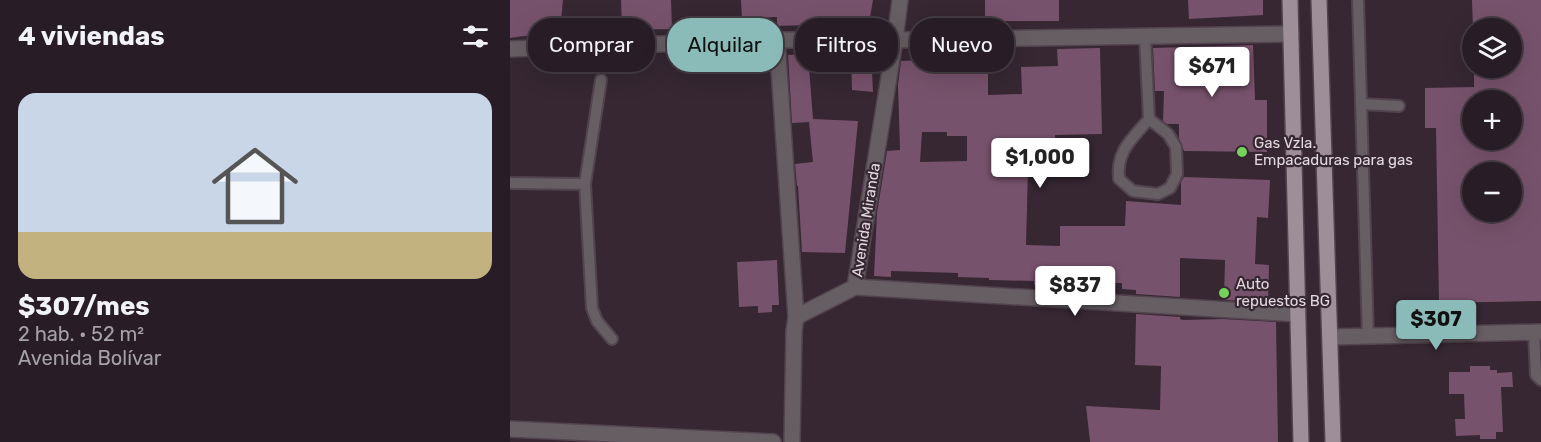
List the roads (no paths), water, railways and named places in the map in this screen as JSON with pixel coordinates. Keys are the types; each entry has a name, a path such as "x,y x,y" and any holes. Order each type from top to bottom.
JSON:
{"main road":[{"path":"1290,0 1301,442"},
{"path":"1319,0 1333,442"}],"street":[{"name":"Avenida Miranda","path":"898,18 900,0"},
{"path":"898,40 1291,34"},
{"path":"510,49 667,44"},
{"path":"779,72 796,317 792,442"},
{"name":"Avenida Miranda","path":"796,317 855,287 890,72"},
{"path":"855,287 1297,314"},
{"path":"1331,337 1538,332"},
{"path":"510,429 773,442"}],"lane":[{"path":"1358,0 1368,336"},
{"path":"1145,37 1149,119 1123,150 1118,172 1119,179 1133,191 1158,194 1170,188 1177,174 1176,147 1168,134 1149,119"},
{"path":"601,80 585,184 592,308 597,321 612,339"},
{"path":"1361,104 1400,106"},
{"path":"510,183 585,184"},
{"path":"1538,332 1536,375 1541,380"}],"place":[{"name":"Gas Vzla. Empacaduras para gas","path":"1242,152"},
{"name":"Auto repuestos BG","path":"1224,293"}]}
